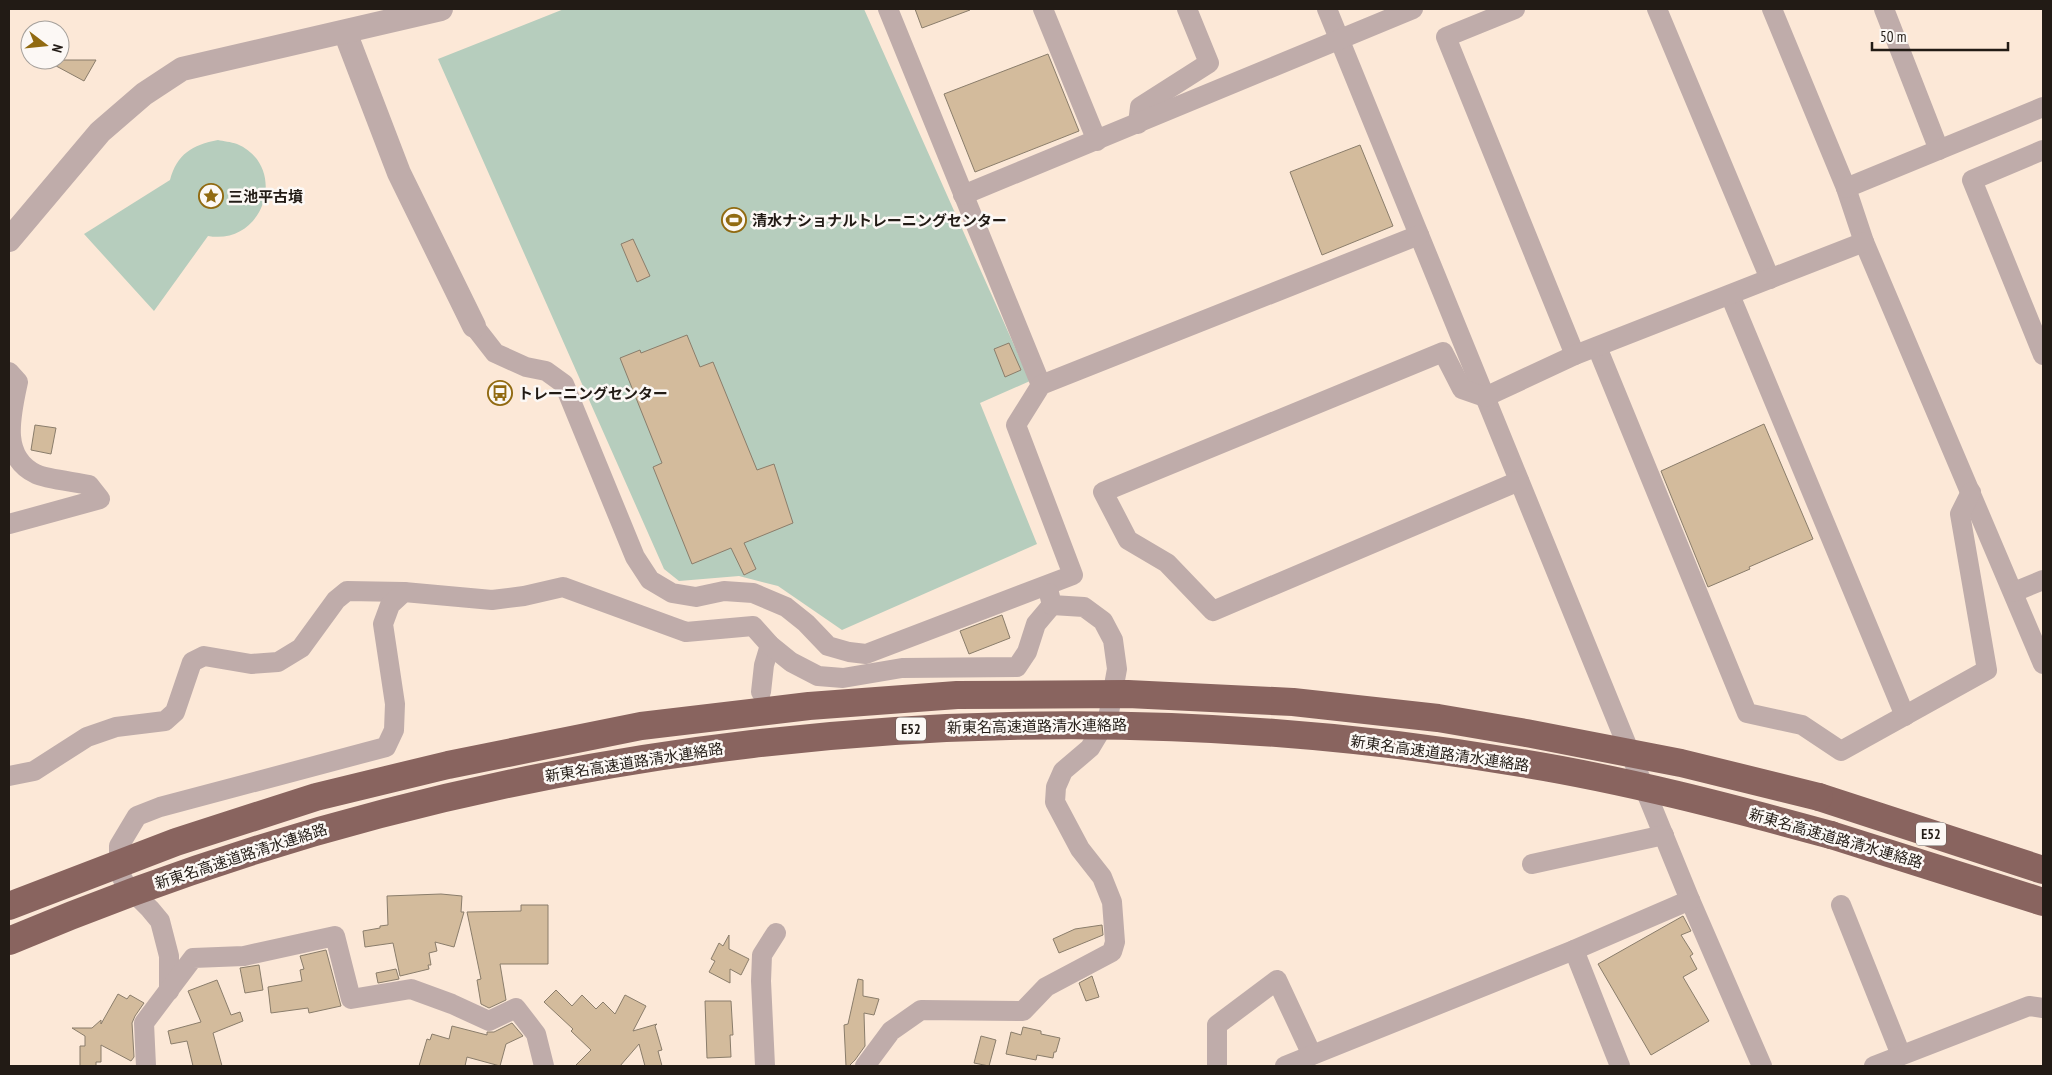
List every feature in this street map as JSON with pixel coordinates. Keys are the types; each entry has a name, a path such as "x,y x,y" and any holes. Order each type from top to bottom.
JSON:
{"highway":[{"name":"新東名高速道路清水連絡路","path":"9,906 176,842 316,797 448,764 641,726 808,706 957,695 1128,694 1292,702 1438,718 1681,763 1819,797 2043,870"},
{"name":"新東名高速道路清水連絡路","path":"9,941 178,874 323,829 456,795 596,766 713,748 856,733 957,726 1129,725 1290,734 1434,750 1522,763 1608,779 1741,810 1831,835 2043,902"}],"street":[{"path":"9,240 100,132 144,94 182,69 441,9"},
{"path":"888,9 1041,385"},
{"path":"1043,9 1097,141"},
{"path":"1138,124 1140,107 1209,63 1187,9"},
{"path":"1327,9 1690,900 1762,1066"},
{"path":"963,195 1138,124 1338,38 1414,9"},
{"path":"1515,9 1446,37 1575,355"},
{"path":"1657,9 1770,279"},
{"path":"1772,9 1846,188 1864,242 2043,664"},
{"path":"1884,9 1939,150"},
{"path":"345,32 400,173 474,326 495,352 526,367 546,371 564,384 635,557 650,580 672,593 696,597 724,591 753,593 786,607 806,622 828,646 849,652 866,654 1049,595 1073,575 1016,425 1041,385 1419,235"},
{"path":"1846,188 2043,107"},
{"path":"2043,150 1972,180 2043,355"},
{"path":"1519,481 1213,611 1167,563 1128,540 1103,492 1443,352 1462,389 1485,397 1575,355 1864,242"},
{"path":"1730,295 1905,716"},
{"path":"1597,347 1748,713 1802,725 1842,752 1987,670 1960,514 1971,492"},
{"path":"9,372 18,382 12,411 10,446 18,462 37,475 89,485 100,499 9,524"},
{"path":"2014,592 2043,580"},
{"path":"9,776 34,771 87,737 108,729 165,721 175,712 192,662 204,656 251,664 278,662 301,648 336,600 347,591 404,592 492,600 524,596 563,587 686,632 753,626 770,645 791,662 818,676 843,678 902,668 1018,667 1028,652 1036,624 1049,595"},
{"path":"169,991 169,956 160,921 150,908 126,885 119,872 119,846 137,816 160,807 386,747 394,730 395,704 383,624 390,605 404,592"},
{"path":"865,1066 891,1031 921,1010 1023,1011 1046,987 1112,952 1115,942 1112,902 1102,877 1080,849 1055,802 1056,787 1063,772 1090,748 1108,718 1117,669 1113,640 1103,621 1084,607 1049,595"},
{"path":"762,692 764,665 770,645"},
{"path":"1532,864 1664,835"},
{"path":"1285,1066 1574,950 1690,900"},
{"path":"1841,905 1901,1055"},
{"path":"765,1066 761,982 762,955 776,933"},
{"path":"146,1066 144,1023 193,958 244,956 335,936 351,999 412,989 452,1004 489,1022 516,1008 536,1034 544,1066"},
{"path":"1574,950 1620,1066"},
{"path":"1217,1066 1217,1025 1277,980 1312,1055"},
{"path":"1874,1066 2029,1006 2043,1008"}],"green space":[{"name":"清水ナショナルトレーニングセンター","path":"564,9 864,9 1030,381 980,403 1037,544 842,630 778,586 739,576 679,581 664,569 438,59"},
{"path":"218,140 237,144 253,155 262,169 266,185 263,202 256,217 244,229 228,236 208,236 154,311 84,234 170,180 177,163 187,152 193,148"}],"building":[{"path":"915,9 969,9 970,10 922,28"},
{"path":"1048,54 1079,131 975,172 944,94"},
{"path":"70,60 96,60 84,81 64,70 70,70"},
{"path":"1360,145 1393,226 1322,255 1290,172"},
{"path":"633,239 650,276 637,282 621,244"},
{"path":"687,335 700,367 713,362 757,470 774,464 793,523 744,543 756,569 744,575 731,548 692,564 653,467 662,463 620,358 640,350 641,353"},
{"path":"1009,343 1021,370 1005,377 994,349"},
{"path":"1764,424 1813,539 1708,587 1661,471"},
{"path":"35,425 56,428 51,454 31,450"},
{"path":"1002,615 1010,638 969,654 960,631"},
{"path":"441,894 462,896 461,912 464,912 454,947 435,942 437,951 429,953 431,965 428,965 429,969 400,976 393,943 365,947 363,931 388,925 387,896"},
{"path":"521,905 548,905 548,964 500,964 506,1000 489,1008 481,1004 477,980 481,979 467,912 521,911"},
{"path":"1683,916 1691,931 1681,935 1693,954 1690,956 1697,969 1683,977 1709,1021 1651,1055 1598,964"},
{"path":"1102,925 1103,935 1059,953 1053,939 1075,929"},
{"path":"729,935 729,949 749,959 741,975 730,969 730,983 709,972 715,961 711,959 719,943 723,946"},
{"path":"326,950 341,1006 309,1013 308,1008 271,1013 268,987 302,981 300,970 304,969 300,956"},
{"path":"259,965 263,990 245,993 240,968"},
{"path":"396,969 399,979 378,983 376,973"},
{"path":"1092,976 1099,997 1086,1001 1079,983"},
{"path":"858,979 863,980 863,996 879,999 874,1015 864,1013 865,1046 855,1060 849,1066 846,1066 844,1025 848,1024"},
{"path":"217,980 231,1015 240,1012 243,1021 213,1033 222,1066 193,1066 187,1041 171,1044 168,1031 201,1022 188,991"},
{"path":"556,990 572,1006 582,995 596,1009 603,1002 615,1014 625,995 646,1006 633,1031 657,1024 655,1026 662,1050 658,1051 662,1066 645,1066 639,1044 620,1066 575,1066 591,1050 571,1031 573,1029 544,1002"},
{"path":"118,994 127,999 130,995 144,1003 132,1023 134,1057 131,1061 101,1045 101,1062 96,1062 96,1066 80,1066 80,1046 85,1046 85,1036 72,1028 92,1028 101,1020 101,1024"},
{"path":"705,1001 731,1001 733,1035 730,1035 731,1057 707,1058"},
{"path":"512,1023 523,1036 506,1044 500,1066 467,1057 465,1066 419,1066 427,1039 430,1040 432,1034 449,1039 452,1026 487,1035 487,1032 494,1032"},
{"path":"1023,1027 1041,1031 1041,1034 1060,1038 1053,1058 1037,1055 1036,1060 1006,1054 1011,1032 1021,1035"},
{"path":"981,1036 996,1040 989,1066 974,1063"}],"place":[{"name":"三池平古墳","path":"211,196"},
{"name":"清水ナショナルトレーニングセンター","path":"734,220"},
{"name":"トレーニングセンター","path":"500,393"}]}
